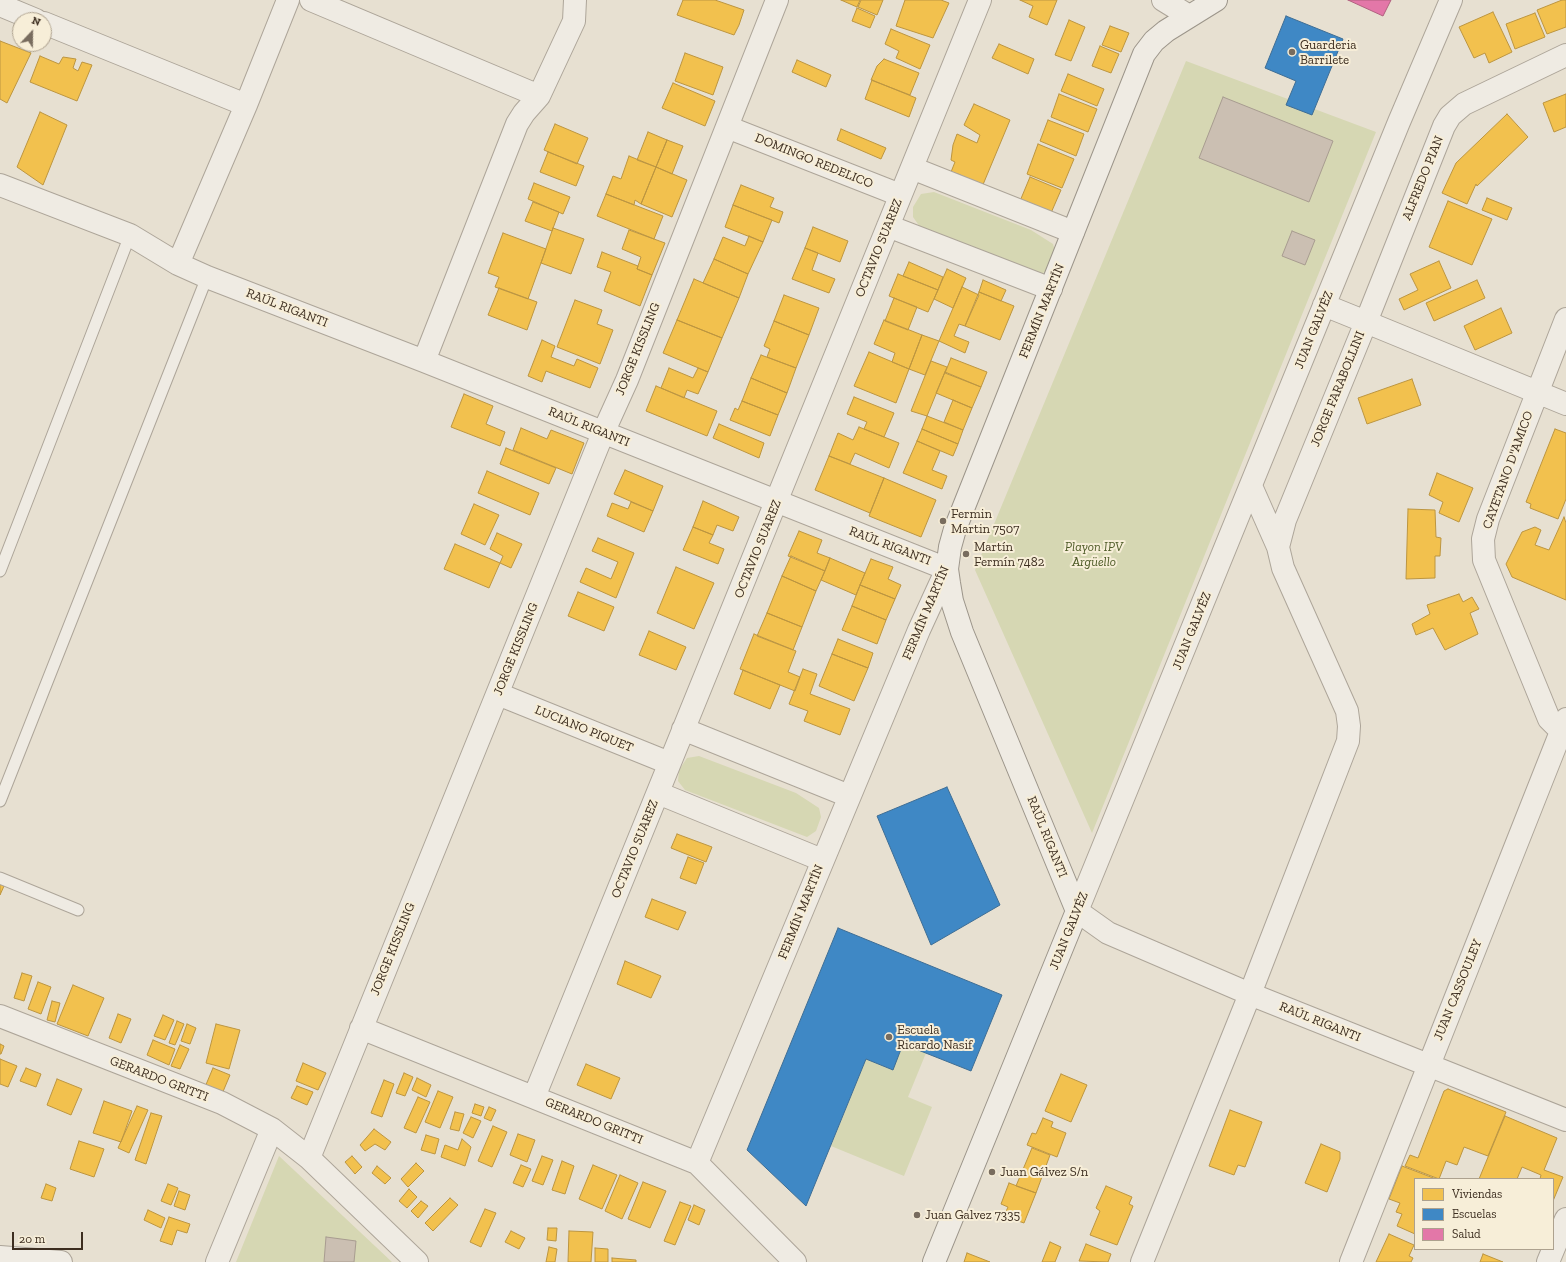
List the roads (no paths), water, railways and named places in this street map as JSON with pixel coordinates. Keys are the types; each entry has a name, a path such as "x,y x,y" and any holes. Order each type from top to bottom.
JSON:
{"street":[{"path":"178,264 246,105 288,0"},
{"path":"311,0 539,96"},
{"path":"424,361 517,124 524,113 539,96 574,21 575,0"},
{"name":"JORGE KISSLING","path":"309,1158 603,433 627,380 777,0"},
{"name":"OCTAVIO SUAREZ","path":"534,1097 980,0"},
{"path":"1163,0 1189,16"},
{"name":"FERMÍN MARTÍN","path":"697,1163 822,860 919,630 947,569 954,529 1051,290 1144,54 1154,41 1166,31 1216,0"},
{"name":"JUAN GALVÉZ","path":"934,1262 1324,305 1451,0"},
{"path":"0,5 17,12"},
{"path":"52,26 246,105"},
{"name":"ALFREDO PIAN","path":"1366,322 1444,126 1450,116 1464,104 1566,55"},
{"name":"DOMINGO REDELICO","path":"727,127 900,195"},
{"path":"912,168 1073,232"},
{"name":"RAÚL RIGANTI","path":"2,190 130,235 178,264 207,277 424,361 947,569 952,601 962,632 1077,912 1108,933 1250,994 1566,1120"},
{"path":"888,226 1051,290"},
{"path":"1324,305 1366,322"},
{"name":"CAYETANO D''AMICO","path":"1564,728 1549,719 1484,560 1483,539 1488,519 1566,319"},
{"name":"JORGE FARABOLLINI","path":"1278,548 1285,520 1366,322 1566,404"},
{"path":"1142,1262 1250,994 1348,740 1349,726 1347,711 1283,568 1278,548 1251,486"},
{"name":"LUCIANO PIQUET","path":"498,694 669,763"},
{"name":"JUAN CASSOULEY","path":"1351,1262 1564,728"},
{"path":"683,729 849,796"},
{"path":"658,793 822,860"},
{"name":"GERARDO GRITTI","path":"0,1016 222,1103 272,1129 309,1158"},
{"name":"GERARDO GRITTI","path":"361,1028 697,1163 795,1262"},
{"path":"217,1262 272,1129"},
{"path":"309,1158 417,1262"},
{"path":"1554,1248 1566,1219"},
{"path":"1548,1262 1553,1250"},
{"path":"0,1257 61,1262"}],"lane":[{"path":"0,571 130,235"},
{"path":"0,801 207,277"},
{"path":"0,878 78,910"}],"place":[{"name":"Guarderia Barrilete","path":"1292,52"},
{"name":"Fermin Martin 7507","path":"943,521"},
{"name":"Martín Fermín 7482","path":"966,554"},
{"name":"Escuela Ricardo Nasif","path":"889,1037"},
{"name":"Juan Gálvez S/n","path":"992,1172"},
{"name":"Juan Galvez 7335","path":"917,1215"}],"park label":[{"name":"Playon IPV Argüello","path":"1094,554"}]}
